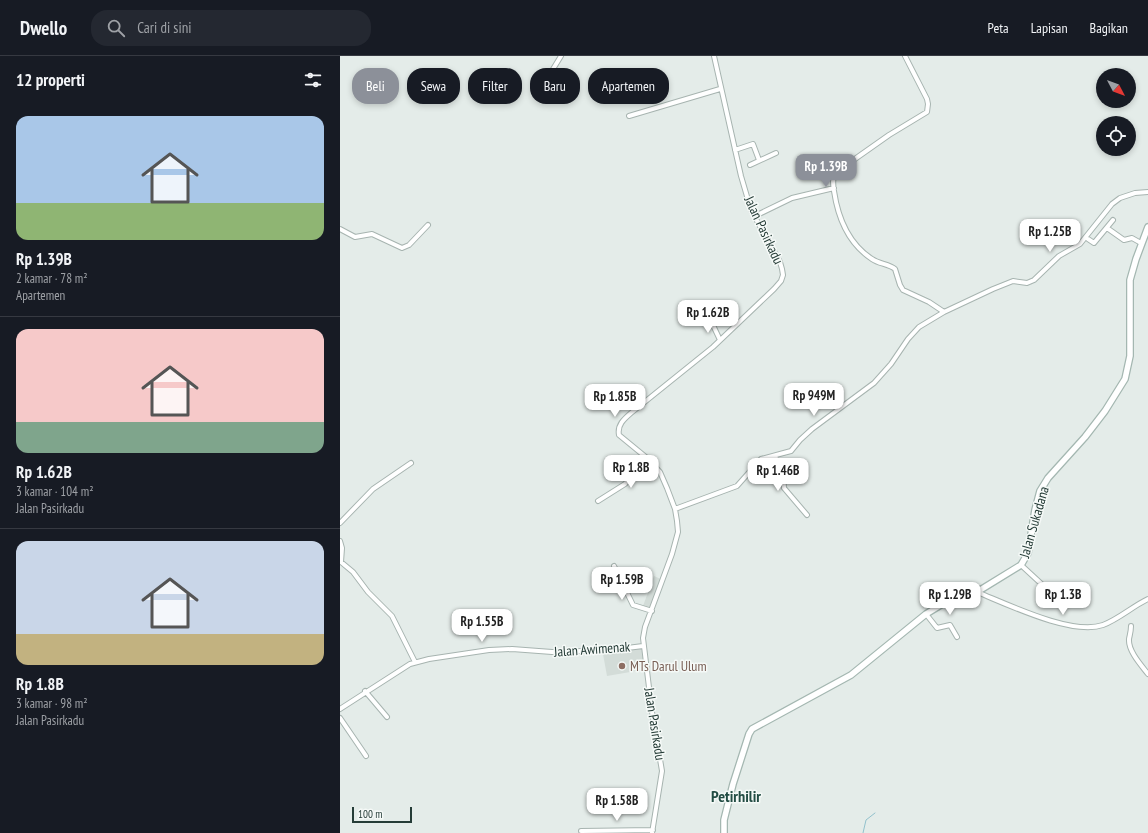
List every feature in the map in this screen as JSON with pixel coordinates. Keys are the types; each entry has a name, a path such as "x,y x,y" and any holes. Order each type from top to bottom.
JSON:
{"main road":[{"name":"Jalan Sukadana","path":"724,833 724,820 733,784 749,734 752,729 851,675 926,614 944,602 961,595 977,592 1021,566 1028,553 1035,510 1040,491 1048,478 1085,437 1105,411 1125,379 1130,356 1130,280 1141,243 1148,227"}],"street":[{"path":"554,68 561,56"},
{"name":"Jalan Pasirkadu","path":"652,832 662,771 643,646 644,632 677,538 678,528 675,509 660,472 647,458 619,435 618,430 620,425 631,413 720,340 781,282 783,275 780,262 754,216 741,176 720,89 714,56"},
{"path":"905,56 927,99 927,112 840,169 833,177 834,188 844,227 859,248 873,260 895,269 903,290 929,302 944,312"},
{"path":"629,116 720,89"},
{"path":"735,150 753,144 759,160"},
{"path":"750,164 776,153"},
{"path":"754,216 779,203 798,196 834,188"},
{"path":"675,509 737,486 762,459 791,451 812,429 874,383 891,364 908,339 919,327 944,312 1011,281 1027,283 1034,280 1060,256 1080,244 1112,204 1120,198 1135,193 1148,192"},
{"path":"1088,239 1094,242 1113,220"},
{"path":"340,229 355,237 372,234 402,248 409,245 428,225"},
{"path":"1107,228 1124,240 1132,238 1141,243"},
{"path":"711,320 720,340"},
{"path":"775,456 783,476 784,488 807,515"},
{"path":"598,501 625,484 647,458"},
{"path":"340,523 373,489 411,463"},
{"path":"340,541 342,548 341,562 353,572 368,592 392,616 415,662"},
{"path":"614,566 633,605 652,611"},
{"path":"1021,566 1047,589"},
{"path":"977,592 1057,622 1086,626 1102,625 1148,599"},
{"path":"926,614 937,628 950,624 957,637"},
{"path":"1131,626 1129,640 1131,646 1138,661 1148,674"},
{"name":"Jalan Awimenak","path":"340,709 365,691 415,662 450,655 489,650 512,649 552,652 582,652 643,646"},
{"path":"365,691 387,716"},
{"path":"340,718 366,756"},
{"path":"581,831 652,832"}],"shaded area":[{"path":"654,576 663,580 651,609 643,606"},
{"name":"MTs Darul Ulum","path":"641,648 644,660 636,671 607,676 603,654"}],"waterway":[{"path":"863,833 866,820 875,813"}],"place":[{"name":"MTs Darul Ulum","path":"622,666"}],"district":[{"name":"Petirhilir","path":"736,796"}]}
